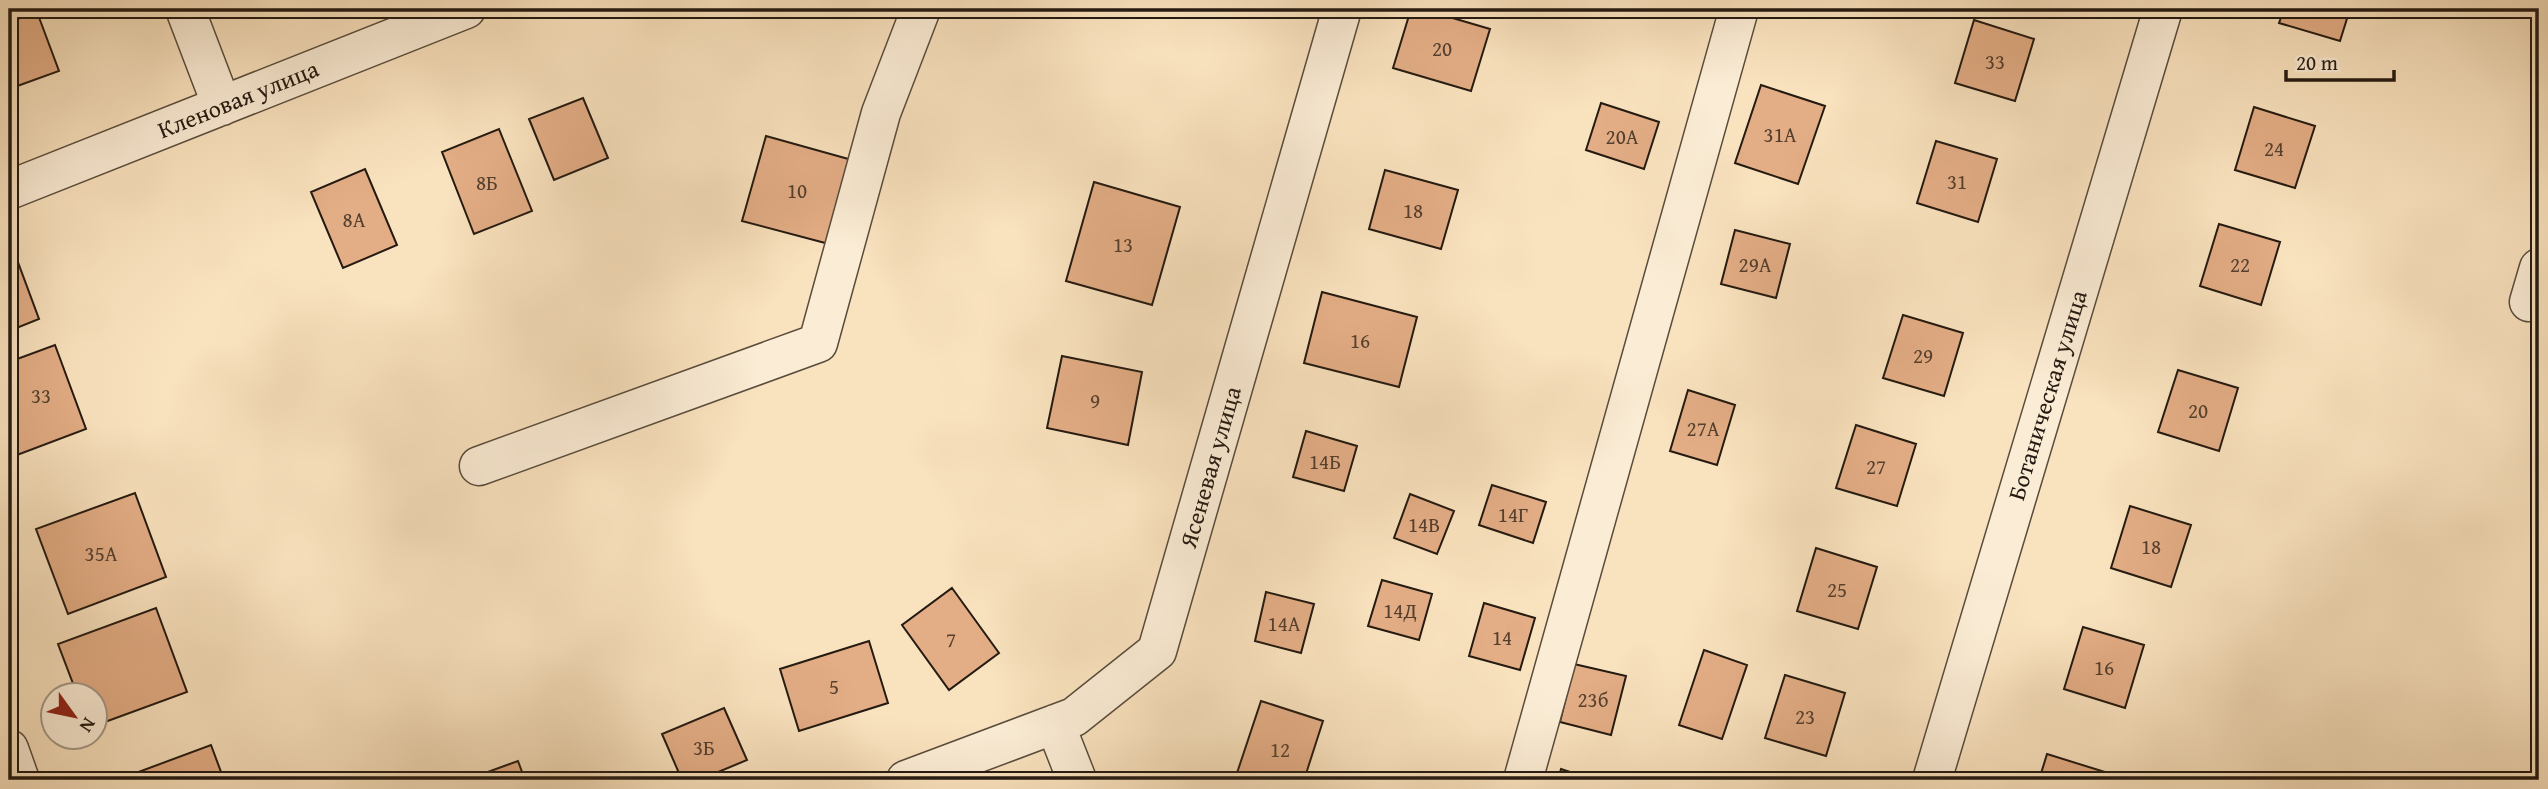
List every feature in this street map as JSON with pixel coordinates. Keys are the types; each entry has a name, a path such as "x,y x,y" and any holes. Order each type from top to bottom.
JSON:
{"street":[{"path":"186,9 222,106"},
{"name":"Кленовая улица","path":"9,190 466,9"},
{"path":"479,466 818,343 881,113 921,9"},
{"name":"Ясеневая улица","path":"906,780 1074,717 1157,652 1342,9"},
{"path":"1523,780 1739,9"},
{"name":"Ботаническая улица","path":"1932,780 2163,9"},
{"path":"1055,724 1077,780"},
{"path":"9,749 20,780"}],"building":[{"path":"1411,9 1422,9 1490,29 1471,91 1393,68"},
{"path":"2284,9 2350,9 2340,41 2279,23"},
{"path":"37,12 59,71 9,89 9,22"},
{"path":"1974,20 2034,39 2015,101 1955,83"},
{"path":"1761,85 1825,106 1798,184 1735,163"},
{"path":"583,98 608,158 554,180 529,119"},
{"path":"1601,103 1659,122 1644,169 1586,150"},
{"path":"2254,107 2315,126 2295,188 2235,170"},
{"path":"499,129 532,211 474,234 442,152"},
{"path":"766,136 852,160 829,244 742,221"},
{"path":"1936,141 1997,159 1978,222 1917,203"},
{"path":"365,169 397,245 343,268 311,192"},
{"path":"1385,170 1458,190 1441,249 1369,229"},
{"path":"1094,182 1180,207 1152,305 1066,281"},
{"path":"2219,224 2280,242 2261,305 2200,286"},
{"path":"1735,230 1790,244 1776,298 1721,284"},
{"path":"9,238 39,319 9,331"},
{"path":"1322,292 1417,317 1399,387 1304,363"},
{"path":"1903,315 1963,333 1944,396 1883,378"},
{"path":"55,345 86,429 9,458 9,362"},
{"path":"1062,356 1142,372 1128,445 1047,428"},
{"path":"2178,370 2238,388 2219,451 2158,432"},
{"path":"1688,390 1735,405 1717,465 1670,451"},
{"path":"1856,425 1916,444 1897,506 1836,488"},
{"path":"1306,431 1357,446 1344,491 1293,477"},
{"path":"1492,485 1546,502 1533,543 1479,525"},
{"path":"135,493 166,577 68,614 36,529"},
{"path":"1410,494 1454,511 1437,554 1394,538"},
{"path":"2130,506 2191,525 2171,587 2111,568"},
{"path":"1816,548 1877,567 1858,629 1797,611"},
{"path":"1382,580 1432,594 1419,640 1368,626"},
{"path":"952,588 999,653 949,690 902,625"},
{"path":"1266,592 1314,604 1301,653 1255,641"},
{"path":"1484,603 1535,618 1520,670 1469,656"},
{"path":"156,608 187,692 108,721 108,680 72,680 58,644"},
{"path":"2083,627 2144,645 2125,708 2064,689"},
{"path":"869,641 888,703 799,731 780,669"},
{"path":"1704,650 1747,665 1722,739 1679,725"},
{"path":"1574,664 1626,676 1611,735 1560,722"},
{"path":"1785,675 1845,693 1826,756 1765,738"},
{"path":"1261,701 1323,721 1304,780 1247,780 1236,776"},
{"path":"724,708 747,760 699,780 682,780 662,734"},
{"path":"211,745 224,780 117,780"},
{"path":"2047,754 2108,773 2106,780 2039,780"},
{"path":"518,761 525,780 466,780"},
{"path":"1561,769 1594,780 1558,780"}]}
